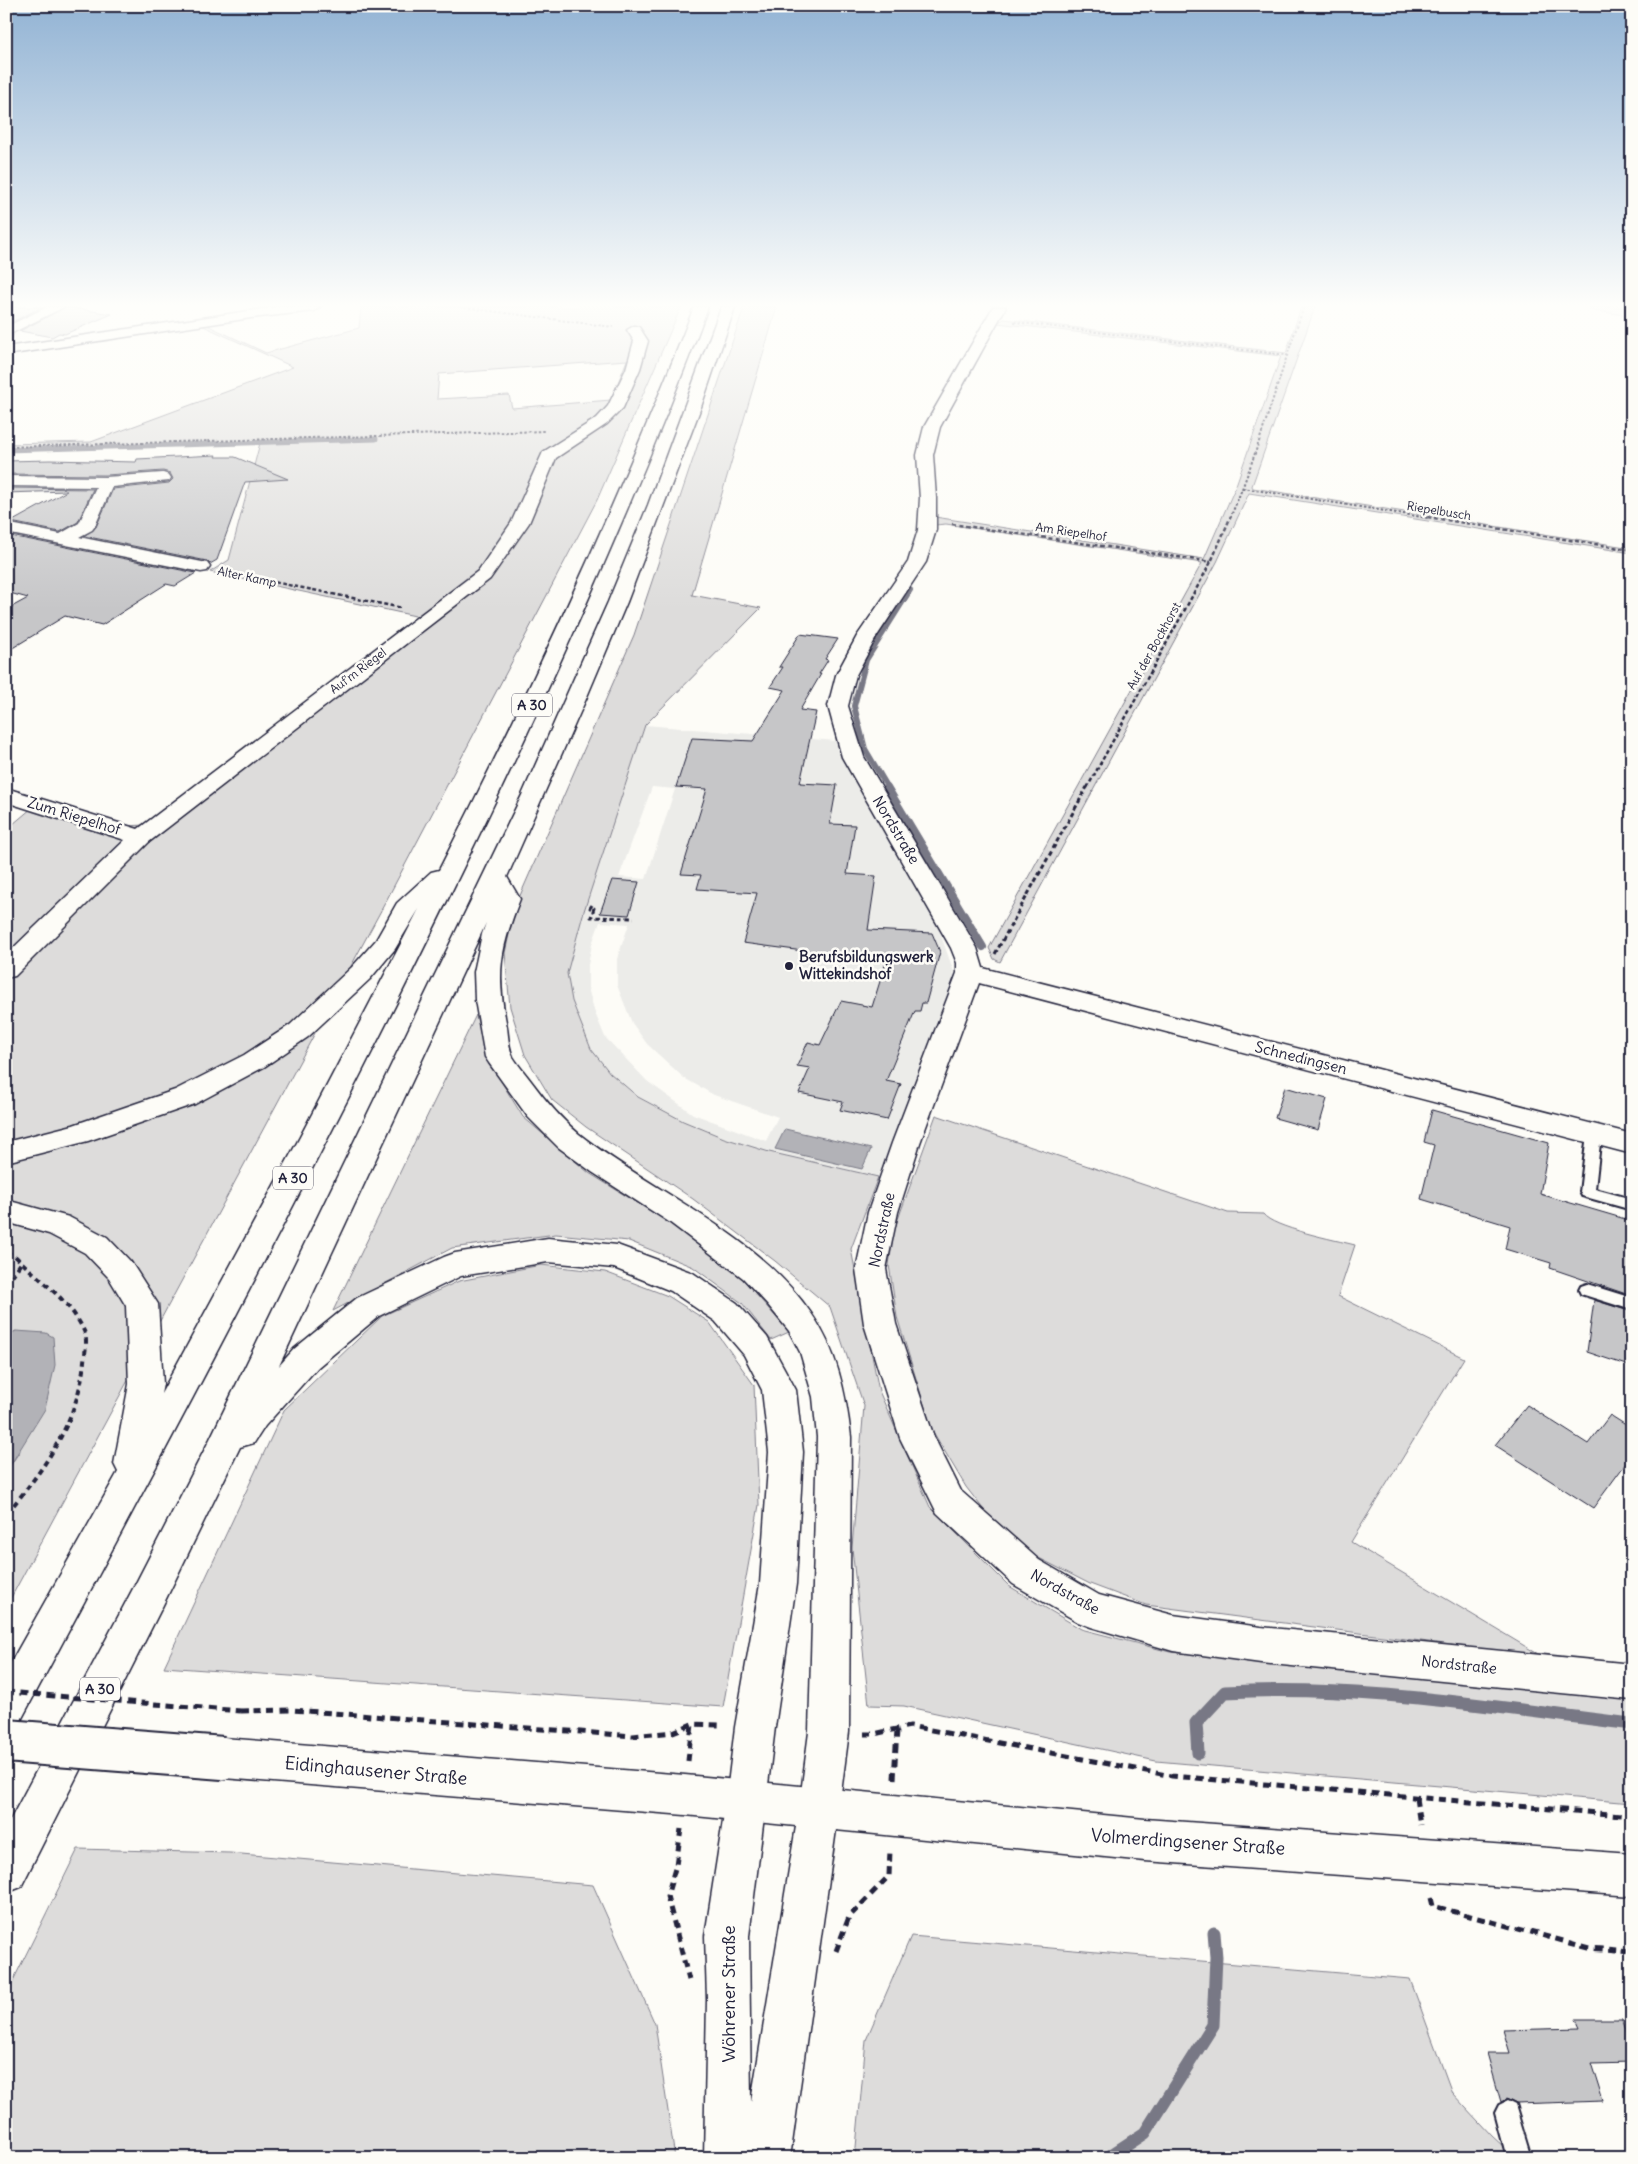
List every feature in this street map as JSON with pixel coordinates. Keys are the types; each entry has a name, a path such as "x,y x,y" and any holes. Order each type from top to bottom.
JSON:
{"main road":[{"name":"Auf'm Riegel","path":"6,970 141,837 484,575 520,523 549,456 570,440 590,430 615,408"},
{"name":"A 30","path":"6,1709 126,1492 327,1115 455,862 539,690 648,445 662,408"},
{"name":"A 30","path":"6,1872 195,1505 496,878 562,734 627,578 693,408"},
{"name":"Nordstraße","path":"943,408 932,427 925,455 928,520 924,542 917,562 867,636 846,675 838,706 853,757 946,914 976,975 897,1169 883,1212 871,1269 880,1324 917,1438 949,1502 1026,1572 1091,1610 1173,1633 1262,1645 1632,1682"},
{"path":"6,482 45,480 106,482 164,478"},
{"path":"62,540 86,526 106,482"},
{"name":"Alter Kamp","path":"6,528 201,567"},
{"name":"Zum Riepelhof","path":"6,795 141,837"},
{"path":"6,1152 78,1134 185,1097 254,1060 298,1031 361,973 386,944 406,908 455,862"},
{"path":"496,878 508,899 494,934 487,972 488,1000 499,1057 538,1110 568,1140 602,1165 680,1214 754,1270 800,1322 816,1351 830,1397 834,1437 829,1732 766,2158"},
{"name":"Schnedingsen","path":"976,975 1632,1144"},
{"path":"6,1211 58,1225 96,1245 120,1270 142,1304 146,1384 126,1492"},
{"name":"Wöhrener Straße","path":"195,1505 253,1416 306,1358 368,1307 455,1265 548,1250 617,1258 682,1282 726,1312 756,1346 779,1390 786,1452 784,1512 778,1584 755,1727 727,1936 729,1999 728,2158"},
{"name":"Eidinghausener Straße","path":"6,1741 746,1801"},
{"name":"Volmerdingsener Straße","path":"746,1801 1145,1840 1632,1875"}],"lane":[{"path":"1594,1134 1587,1192 1632,1205"},
{"path":"1587,1290 1632,1304"},
{"path":"1507,2113 1519,2158"}],"path":[{"name":"Auf der Bockhorst","path":"976,975 1211,562 1243,488 1269,408"},
{"path":"6,446 590,430"},
{"name":"Riepelbusch","path":"1243,488 1632,550"},
{"name":"Am Riepelhof","path":"928,520 1211,562"},
{"name":"Alter Kamp","path":"201,567 432,615"},
{"path":"592,905 590,908 594,908 591,917 634,918"},
{"path":"6,1252 21,1262 70,1308 85,1333 85,1369 70,1420 29,1488 6,1514"},
{"path":"6,1285 21,1262"},
{"path":"6,1692 241,1711 293,1710 633,1736 673,1732 692,1724 755,1727"},
{"path":"829,1732 874,1734 910,1726 1172,1776 1632,1816"},
{"path":"833,1959 849,1917 889,1876 896,1730"}],"shaded area":[{"path":"183,408 637,408 597,500 385,903 6,1607 6,1472 20,1451 16,1331 6,1336 6,830 32,808 6,800 6,788 127,826 144,825 420,617 210,572 229,560 260,443 6,451 6,444 91,442"},
{"path":"710,408 747,408 692,595 761,608 645,725 584,911 567,973 572,1001 591,1049 610,1073 638,1097 683,1121 724,1138 769,1152 878,1177 851,1249 879,1391 930,1507 1009,1586 1081,1629 1170,1652 1632,1697 1632,1803 1156,1761 904,1706 869,1705 852,1548 864,1406 830,1307 775,1261 693,1199 586,1127 552,1100 525,1055 510,1007 505,953 515,907 634,635"},
{"path":"1263,408 1279,408 1252,486 1253,488 1632,548 1632,553 1249,493 1217,562 1000,962 994,959 989,948 1202,563 946,524 935,525 935,517 1204,559 1235,488"},
{"path":"645,725 836,741 939,930 955,975 878,1177 769,1152 724,1138 683,1121 639,1097 610,1073 591,1049 572,1001 567,973 584,911","holes":["652,787 675,789 646,879 619,877","600,922 629,924 617,959 617,985 632,1023 647,1044 684,1078 714,1095 778,1117 766,1141 693,1114 647,1081 605,1037 595,1013 588,988 588,965 592,944"]},
{"path":"476,1015 488,1060 523,1117 589,1173 670,1223 741,1277 789,1332 771,1340 742,1303 693,1267 629,1241 556,1234 452,1248 333,1311"},
{"path":"936,1115 1228,1213 1263,1214 1269,1219 1291,1229 1355,1245 1338,1296 1464,1358 1351,1542 1543,1657 1146,1605 1090,1584 1033,1555 987,1514 966,1487 932,1430 897,1317 889,1265 894,1230"},
{"path":"785,1129 871,1149 862,1169 775,1149"},
{"path":"541,1265 605,1272 668,1296 709,1322 754,1385 759,1505 723,1707 164,1667 284,1410 382,1316 459,1281"},
{"path":"16,1331 46,1333 53,1337 55,1365 45,1409 6,1472 6,1336"},
{"path":"78,1849 230,1853 593,1885 655,2024 675,2158 6,2158 6,1995"},
{"path":"911,1936 1410,1979 1452,2093 1492,2136 1516,2158 855,2158 866,2040"}],"building":[{"path":"216,455 215,457 235,457 288,479 245,482 217,560 210,564 207,561 84,536 96,527 113,489 169,483 173,479 170,473 163,471 106,475 6,474 6,461 136,462 137,459"},
{"path":"6,488 93,489 78,522 60,532 11,522 67,491 6,493"},
{"path":"6,535 196,573 175,586 166,584 102,625 65,616 6,652 6,610 28,598 6,592"},
{"path":"800,634 838,639 825,659 828,660 800,710 816,712 800,783 837,785 830,824 855,825 847,874 876,876 868,930 932,933 940,952 926,1003 922,1003 920,1011 915,1011 886,1081 901,1084 887,1120 840,1110 843,1102 799,1093 810,1068 797,1066 808,1042 820,1045 841,1001 872,1007 886,962 743,943 757,893 697,889 701,875 681,874 707,789 676,787 692,738 753,741 785,690 770,687 783,667 779,667"},
{"path":"612,880 639,882 629,915 600,913"},
{"path":"1285,1087 1327,1099 1318,1130 1275,1118"},
{"path":"1432,1110 1549,1143 1540,1194 1632,1221 1632,1296 1550,1268 1551,1263 1505,1249 1510,1226 1421,1199 1434,1145 1424,1142"},
{"path":"1594,1300 1632,1312 1632,1367 1587,1352"},
{"path":"1527,1405 1588,1444 1610,1415 1632,1429 1632,1455 1593,1508 1495,1445"},
{"path":"1576,2019 1622,2019 1632,2046 1632,2062 1591,2063 1603,2101 1516,2104 1506,2099 1501,2102 1487,2053 1510,2053 1503,2030 1580,2028"}],"waterway":[{"path":"6,450 376,439"},
{"path":"888,788 865,749 854,706 866,660 910,590"},
{"path":"887,787 983,947"},
{"path":"1198,1753 1196,1723 1225,1692 1276,1690 1378,1694 1632,1724"},
{"path":"1107,2158 1145,2133 1213,2025 1216,1957 1214,1933"}],"place":[{"name":"Berufsbildungswerk Wittekindshof","path":"789,966"}]}
